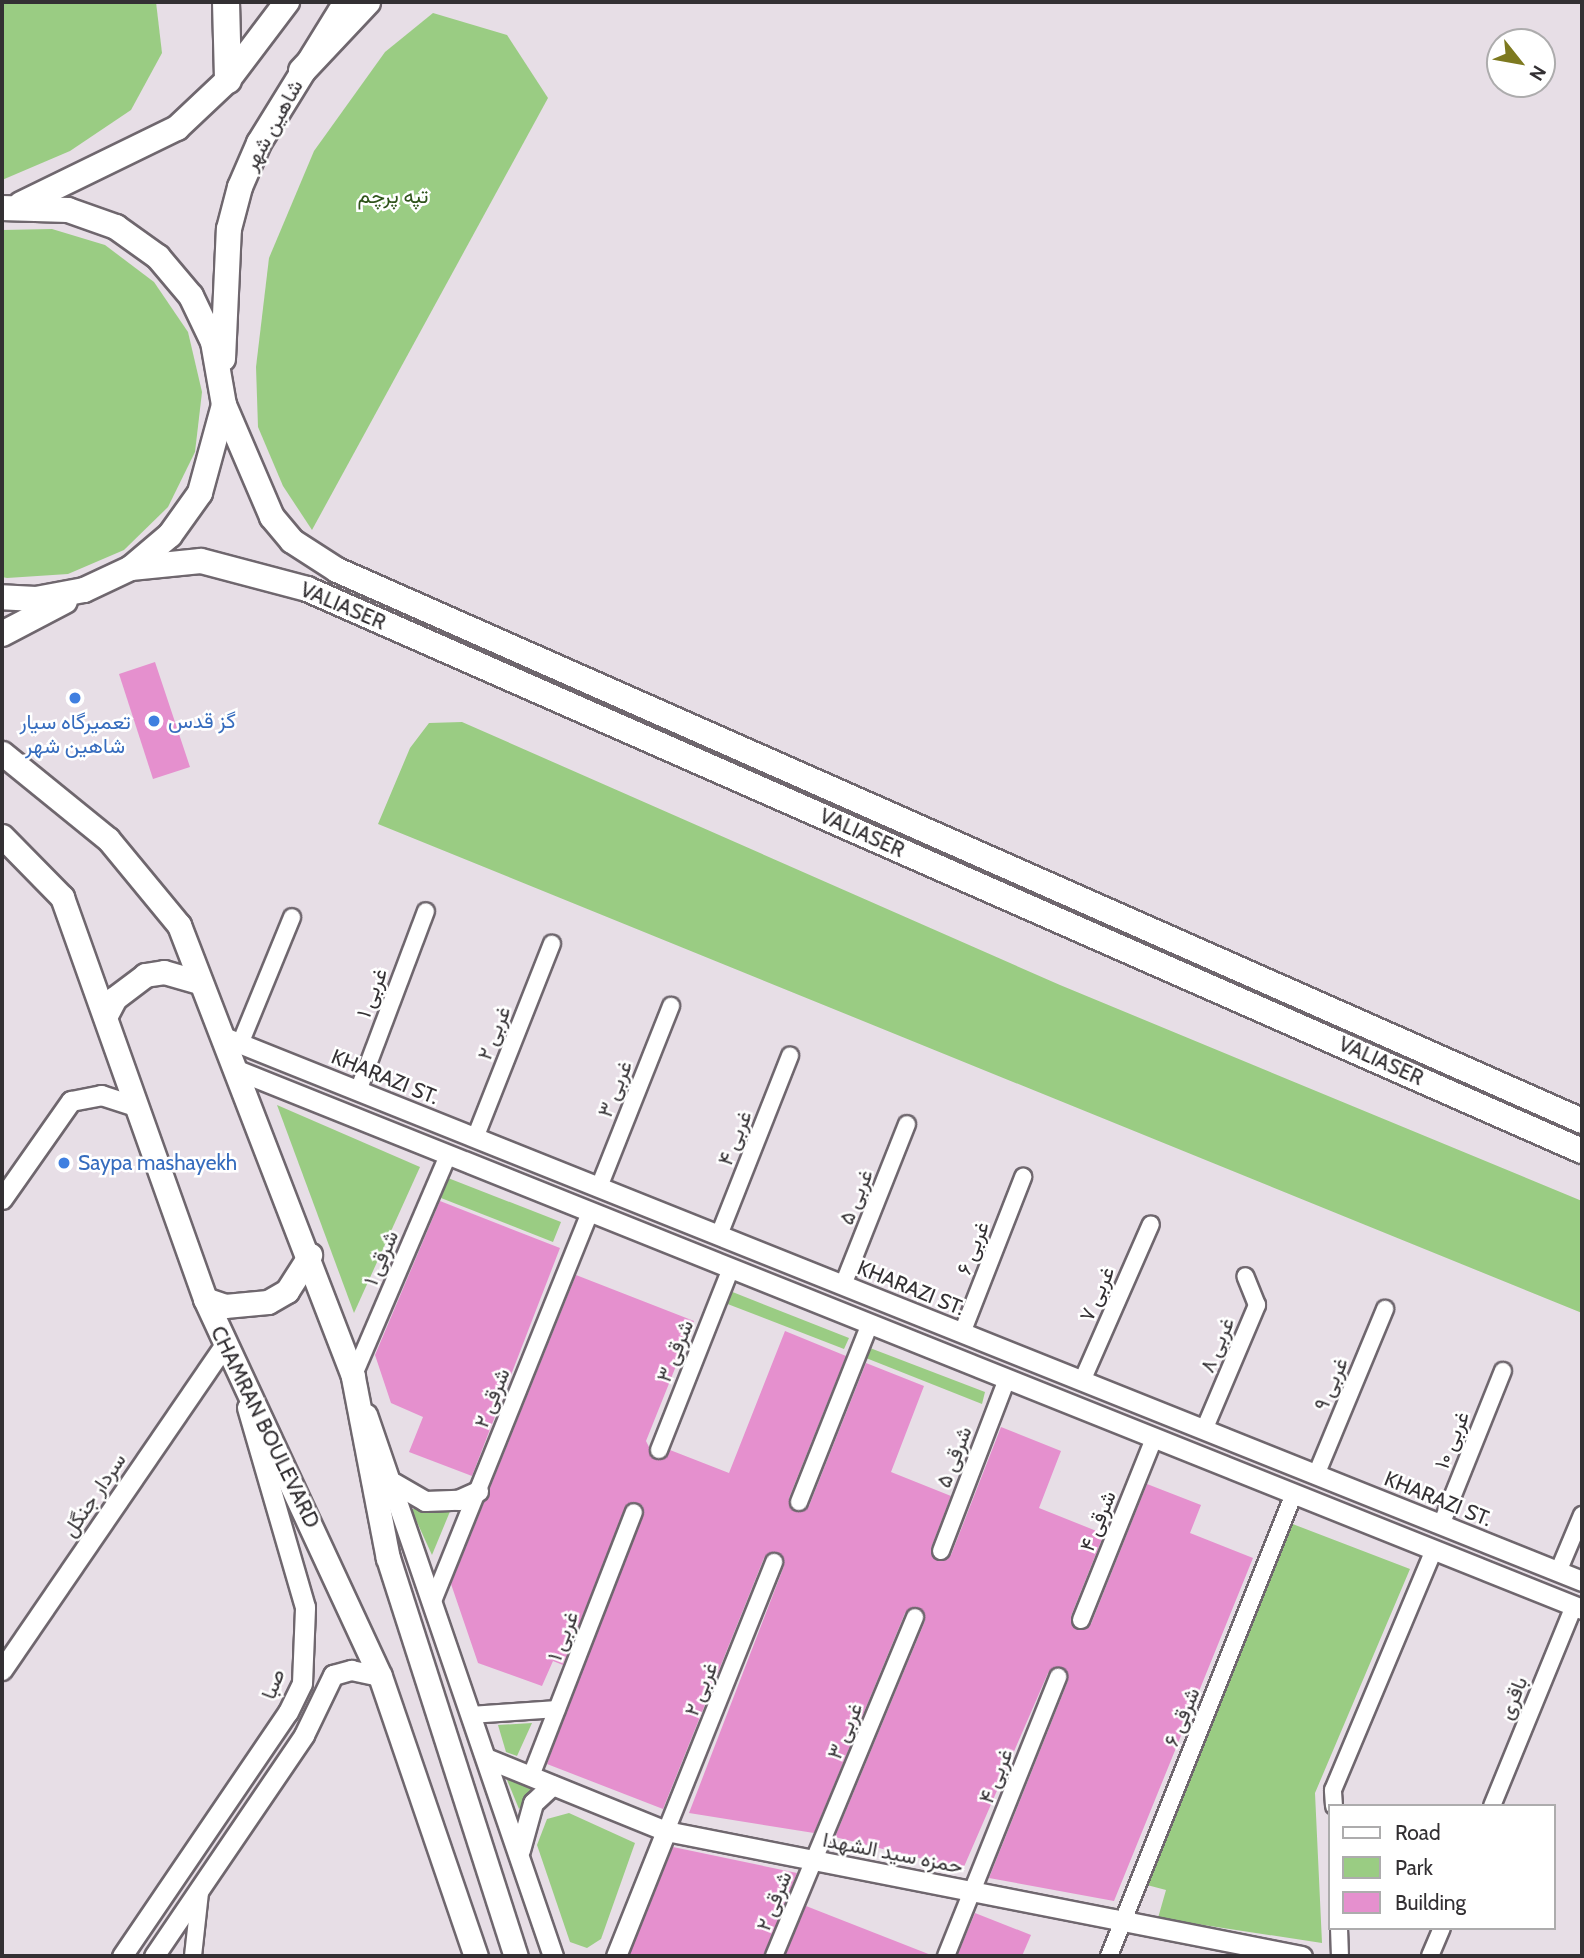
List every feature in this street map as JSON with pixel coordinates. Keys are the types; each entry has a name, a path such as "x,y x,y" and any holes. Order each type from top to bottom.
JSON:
{"highway":[{"path":"226,2 228,80"},
{"path":"302,71 367,2"}],"main road":[{"path":"9,207 144,149 177,128 228,80 287,2"},
{"name":"شاهین شهر","path":"223,394 229,229 240,187 302,71 345,2"},
{"path":"5,635 84,590 131,568 170,535 200,493 223,394 213,342 191,296 158,257 104,223 68,210 9,207"},
{"name":"VALIASER","path":"223,394 272,517 292,541 337,569 1582,1121"},
{"name":"VALIASER","path":"131,568 201,561 307,589 1582,1151"},
{"path":"2,597 36,599 84,590"},
{"path":"2,753 146,878 178,925 200,982 232,1040 237,1070 310,1255 353,1377 388,1558 516,1956"},
{"name":"CHAMRAN BOULEVARD","path":"2,836 62,897 106,1015 134,1106 205,1299 240,1386 380,1676 476,1956"},
{"path":"106,1015 115,998 145,975 164,972 200,982"},
{"path":"205,1299 225,1306 268,1302 287,1291 310,1255"}],"street":[{"name":"۱ غربی","path":"358,1091 426,911"},
{"path":"232,1040 292,917"},
{"name":"۲ غربی","path":"475,1138 552,944"},
{"name":"۳ غربی","path":"599,1187 671,1006"},
{"name":"KHARAZI ST.","path":"232,1040 1582,1581"},
{"name":"۴ غربی","path":"719,1235 790,1056"},
{"path":"237,1070 1578,1608"},
{"path":"2,1199 71,1101 101,1095 134,1106"},
{"name":"۵ غربی","path":"843,1285 907,1124"},
{"name":"۱ شرقی","path":"353,1377 448,1155"},
{"name":"۶ غربی","path":"957,1331 1023,1177"},
{"name":"۲ شرقی","path":"433,1601 590,1212"},
{"name":"۷ غربی","path":"1082,1381 1151,1224"},
{"name":"۳ شرقی","path":"659,1450 731,1268"},
{"name":"۸ غربی","path":"1204,1430 1257,1305 1245,1276"},
{"name":"۹ غربی","path":"1316,1475 1385,1310"},
{"path":"799,1502 870,1324"},
{"path":"941,1352 957,1331"},
{"name":"سردار جنگل","path":"2,1670 224,1346"},
{"name":"۱۰ غربی","path":"1441,1525 1503,1371"},
{"path":"353,1377 394,1483 553,1956"},
{"name":"۵ شرقی","path":"940,1551 1007,1379"},
{"name":"صبا","path":"121,1956 288,1712 302,1682 305,1607 240,1386"},
{"name":"۴ شرقی","path":"1081,1620 1154,1438"},
{"path":"1222,1465 1232,1441"},
{"path":"394,1483 425,1501 458,1500 478,1491"},
{"name":"۶ شرقی","path":"1109,1956 1294,1494"},
{"name":"۱ غربی","path":"531,1776 634,1512"},
{"path":"1558,1572 1582,1515"},
{"path":"1334,1804 1333,1790 1433,1550"},
{"name":"۲ غربی","path":"666,1831 774,1562"},
{"name":"باقری","path":"1493,1804 1578,1608"},
{"name":"۳ غربی","path":"813,1861 915,1617"},
{"path":"154,1956 304,1735 333,1675 351,1670 380,1676"},
{"name":"۴ غربی","path":"972,1891 1058,1677"},
{"path":"471,1714 557,1709"},
{"name":"حمزه سید الشهدا","path":"486,1758 666,1831 1280,1954 1302,1956"},
{"path":"519,1856 522,1825 552,1785"},
{"path":"616,1956 666,1831"},
{"name":"۲ شرقی","path":"774,1956 813,1861"},
{"path":"193,1956 201,1885"},
{"path":"946,1956 972,1891"},
{"path":"1339,1930 1340,1956"},
{"path":"1430,1956 1441,1930"}],"green space":[{"path":"2,2 156,2 162,53 131,110 70,151 2,180"},
{"name":"تپه پرچم","path":"433,13 507,35 548,98 312,530 283,486 258,427 256,367 269,258 314,151 385,52"},
{"path":"52,229 105,245 154,282 188,332 202,392 195,452 168,507 124,550 68,574 7,578 2,577 2,230"},
{"path":"462,722 1060,985 1582,1201 1582,1313 378,824 410,748 429,723"},
{"path":"277,1105 420,1167 354,1313"},
{"path":"448,1178 561,1222 553,1242 441,1198"},
{"path":"730,1291 849,1338 844,1349 725,1303"},
{"path":"870,1348 985,1392 982,1404 866,1358"},
{"path":"411,1509 451,1509 432,1555"},
{"path":"1290,1523 1410,1569 1315,1793 1322,1943 1158,1918 1166,1890 1147,1885"},
{"path":"532,1723 517,1756 506,1752 498,1725"},
{"path":"505,1775 535,1789 519,1809"},
{"path":"569,1813 635,1843 601,1939 587,1948 570,1942 537,1845 547,1819"}],"building":[{"name":"گز قدس","path":"155,662 190,767 153,779 119,674"},
{"path":"440,1201 560,1248 472,1476 409,1452 423,1417 391,1403 375,1355"},
{"path":"576,1275 694,1321 646,1441 655,1459 670,1450 729,1473 785,1331 846,1356 789,1498 795,1511 809,1506 866,1363 924,1386 891,1472 951,1496 931,1548 937,1560 951,1555 1001,1427 1061,1451 1039,1508 1104,1534 1071,1616 1076,1629 1091,1624 1147,1484 1201,1505 1190,1533 1253,1558 1114,1901 989,1878 1068,1681 1061,1667 1048,1673 963,1869 835,1837 925,1621 918,1607 905,1613 814,1833 689,1813 784,1566 777,1552 764,1558 663,1809 547,1764 643,1506 633,1502 625,1508 563,1665 553,1661 542,1686 478,1663 451,1584"},
{"path":"673,1847 797,1873 764,1956 629,1956"},
{"path":"806,1906 931,1955 931,1956 785,1956"},
{"path":"975,1913 1031,1935 1022,1956 957,1956"}],"place":[{"name":"تعمیرگاه سیار شاهین شهر","path":"75,698"},
{"name":"گز قدس","path":"154,721"},
{"name":"Saypa mashayekh","path":"64,1163"}]}
